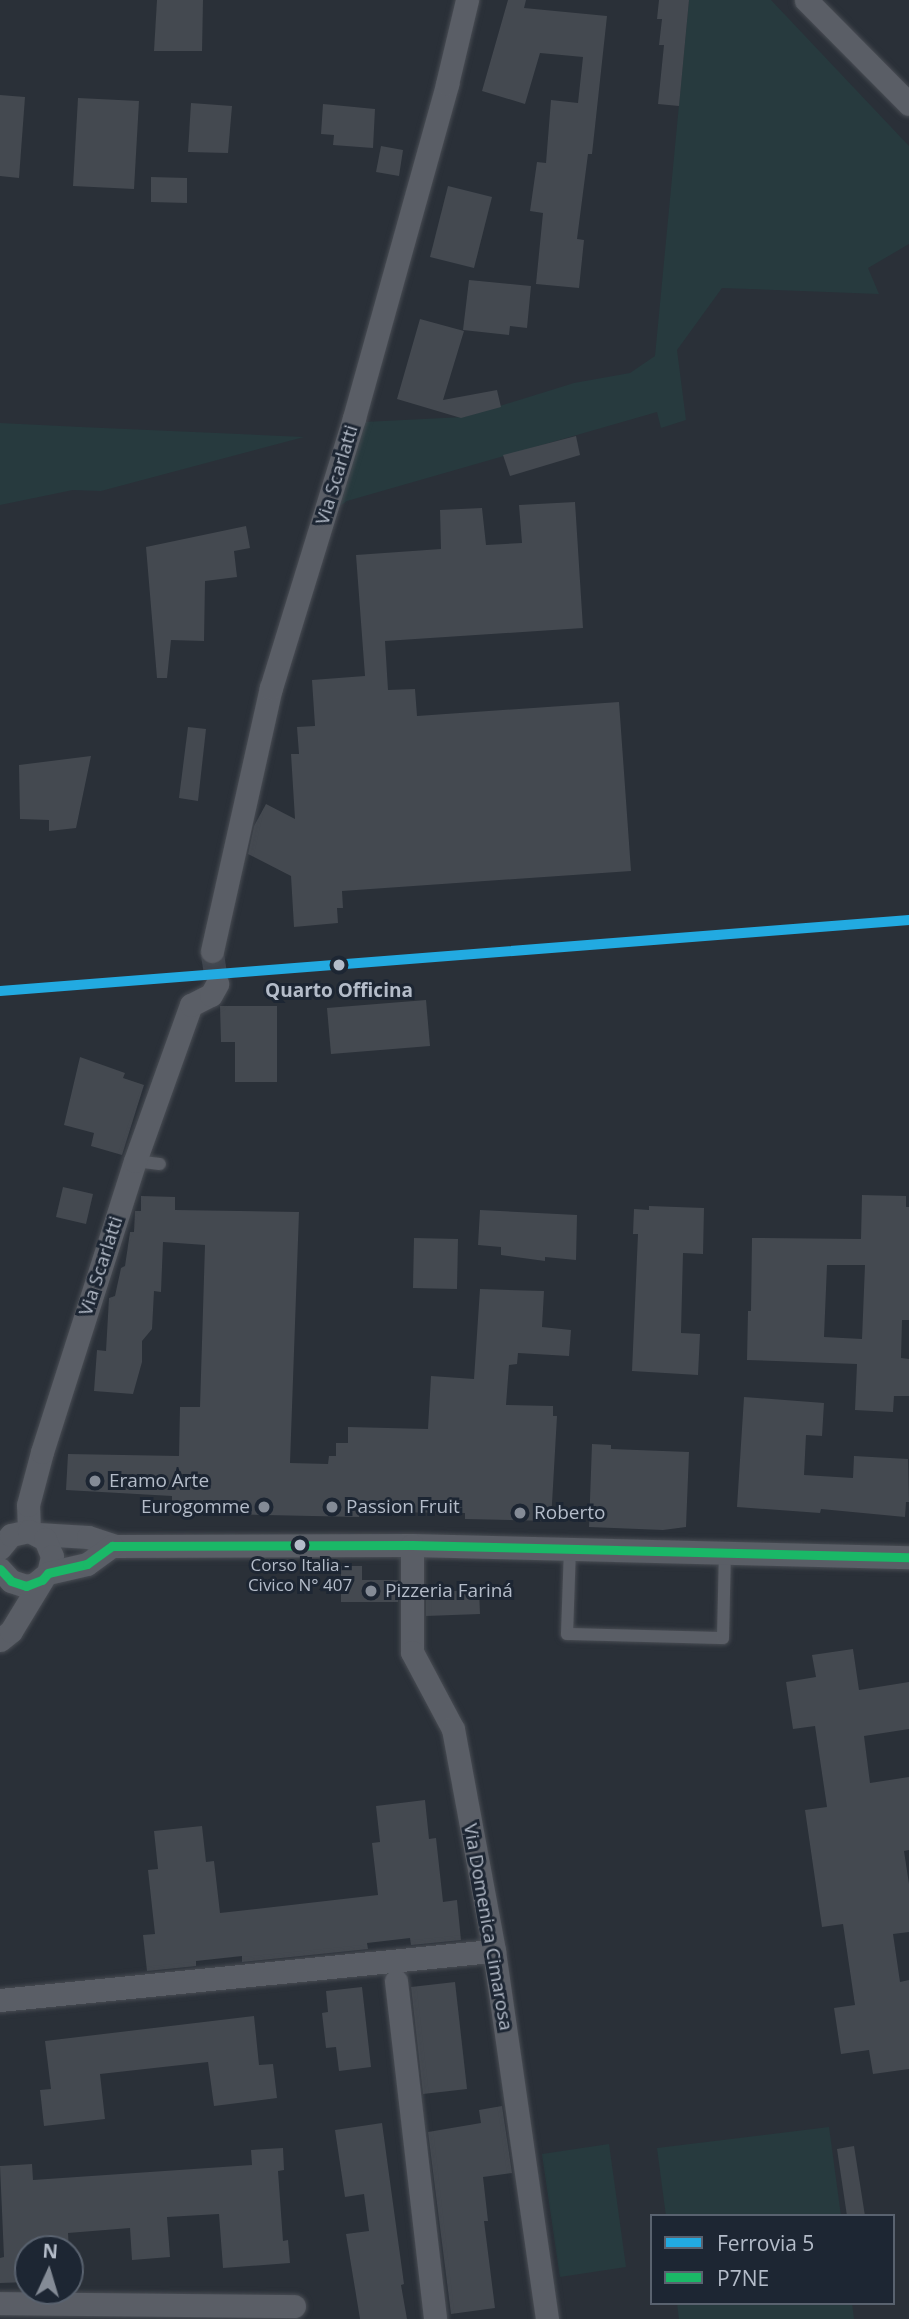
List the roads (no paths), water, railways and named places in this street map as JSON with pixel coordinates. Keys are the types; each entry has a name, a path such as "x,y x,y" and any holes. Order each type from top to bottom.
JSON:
{"street":[{"name":"Via Scarlatti","path":"212,951 271,688 357,404 447,84 467,0"},
{"path":"806,0 909,104"},
{"name":"Via Scarlatti","path":"15,1536 135,1161 191,1005 211,995 216,984"},
{"path":"15,1536 88,1536 112,1546 412,1545 909,1557"},
{"path":"0,1640 11,1631 45,1577 52,1556 50,1547 15,1536"},
{"name":"Via Domenica Cimarosa","path":"412,1545 412,1652 453,1730 494,1951 547,2319"},
{"path":"0,1569 10,1581 26,1586 87,1564 112,1546"},
{"path":"0,2000 494,1951"},
{"path":"396,1981 435,2319"},
{"path":"0,2303 294,2306"}],"lane":[{"path":"135,1161 160,1164"},
{"path":"570,1548 567,1634 723,1638 725,1552"}],"tunnel":[{"path":"212,951 217,984"}],"rail line":[{"name":"5","path":"0,991 909,920"}],"place":[{"name":"Quarto Officina","path":"339,965"},
{"name":"Eramo Arte","path":"95,1481"},
{"name":"Eurogomme","path":"264,1507"},
{"name":"Passion Fruit","path":"332,1507"},
{"name":"Roberto","path":"520,1513"},
{"name":"Corso Italia - Civico N° 407","path":"300,1545"},
{"name":"Pizzeria Fariná","path":"371,1591"}]}
